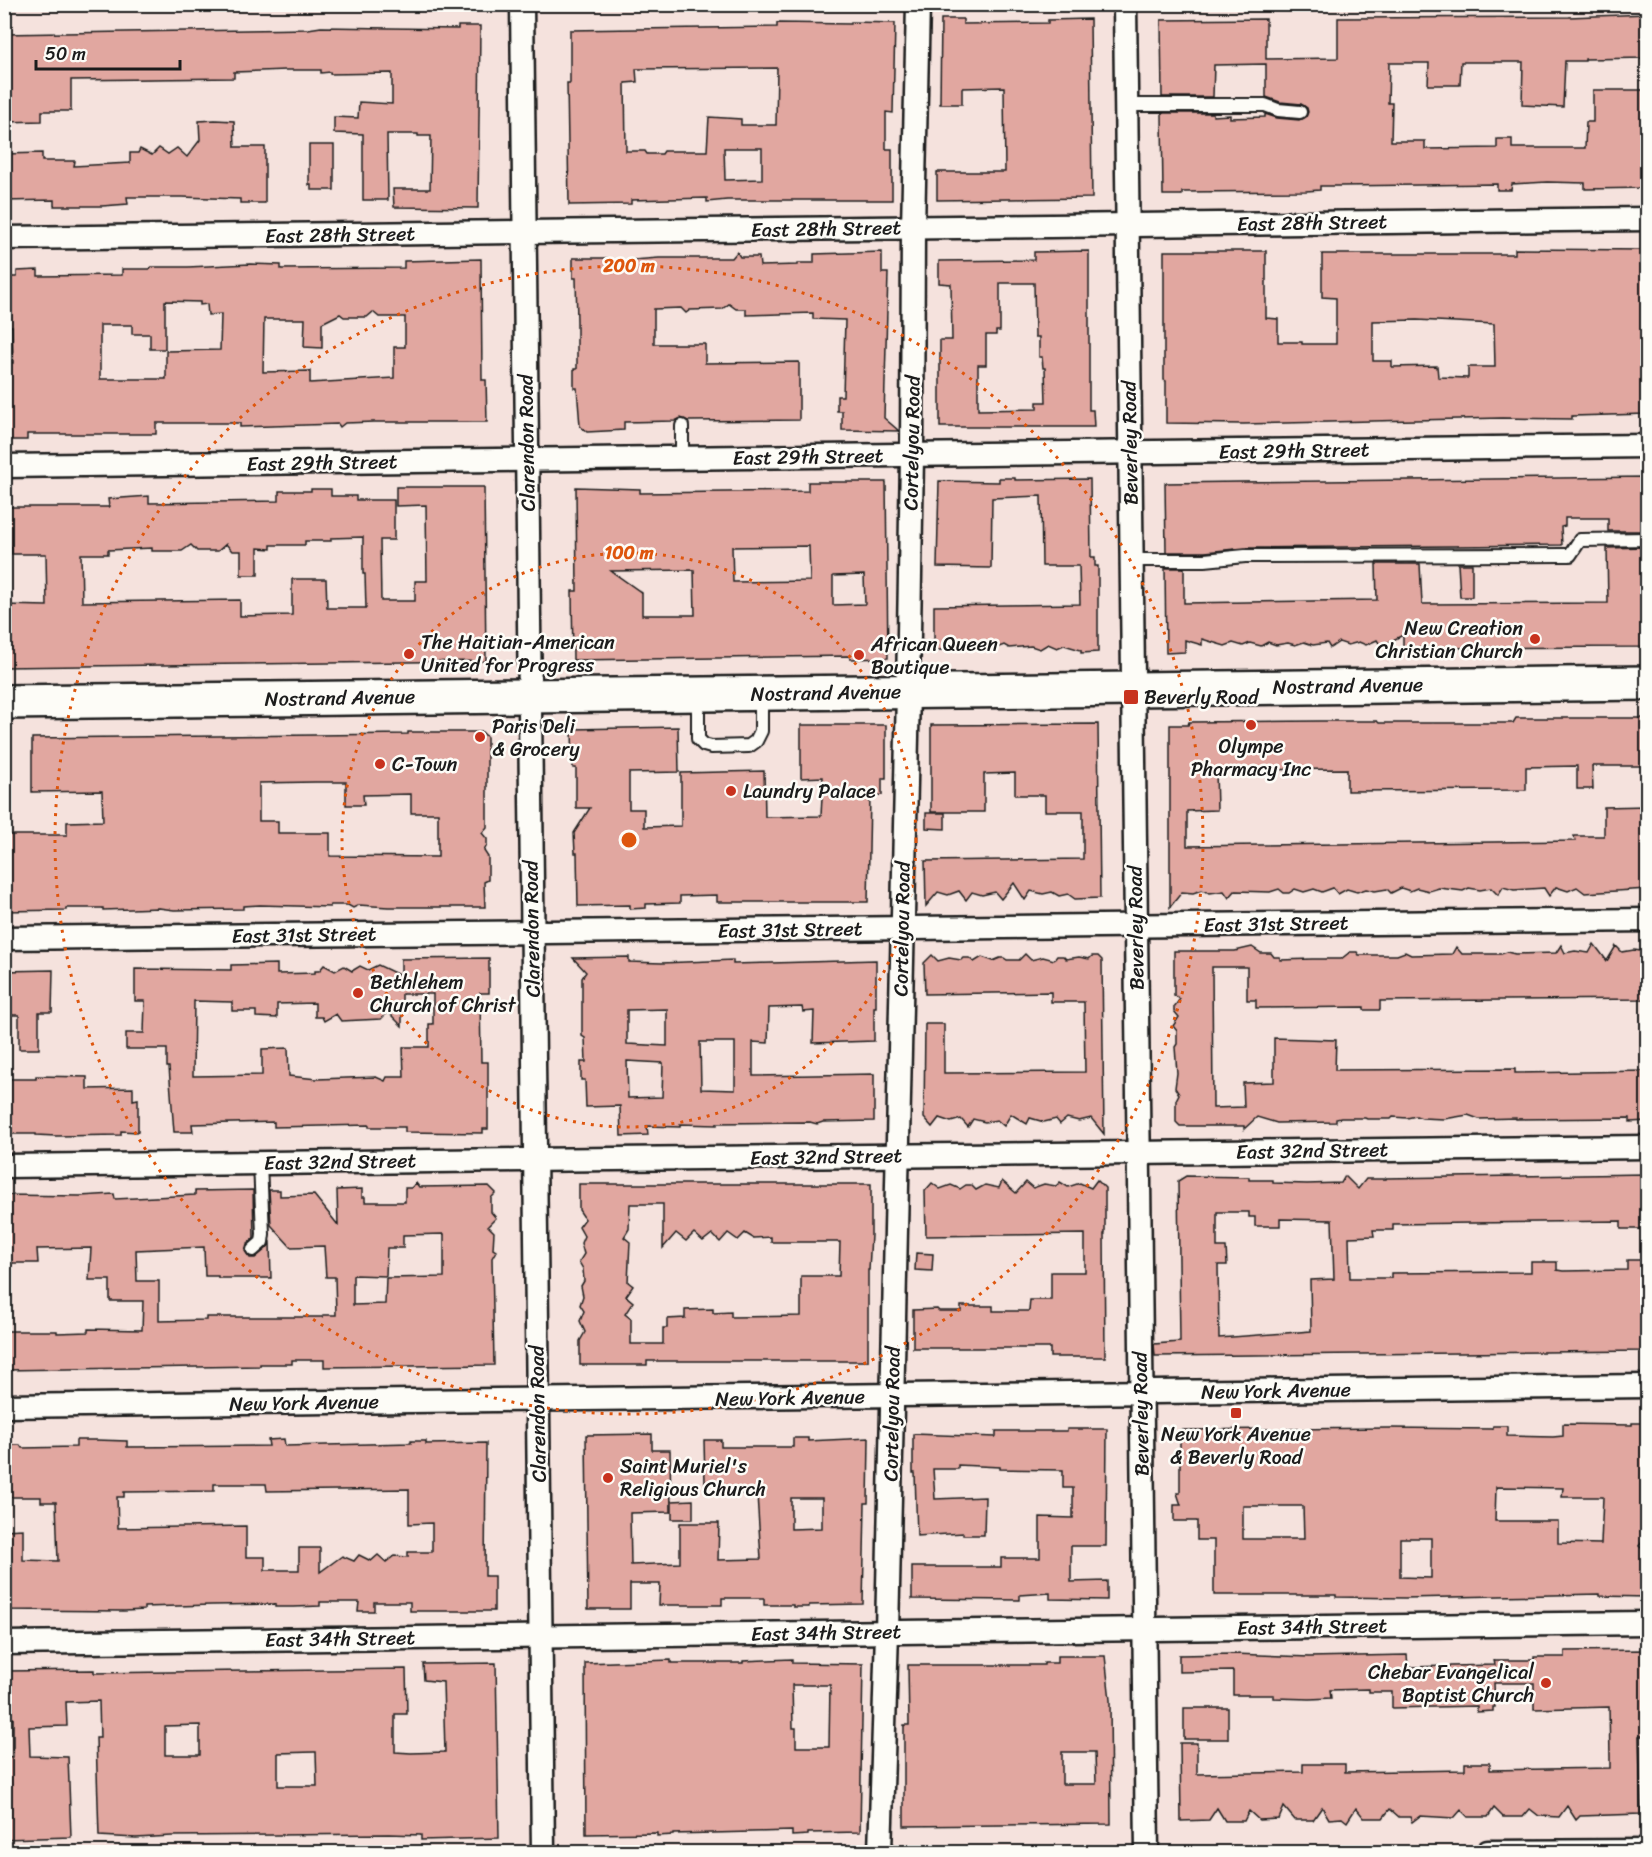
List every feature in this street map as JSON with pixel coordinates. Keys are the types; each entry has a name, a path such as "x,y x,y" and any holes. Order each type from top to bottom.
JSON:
{"main road":[{"name":"Nostrand Avenue","path":"4,702 1647,683"}],"street":[{"name":"Clarendon Road","path":"522,4 543,1852"},
{"name":"Cortelyou Road","path":"880,1852 908,692 918,4"},
{"name":"Beverley Road","path":"1125,4 1147,1852"},
{"name":"East 28th Street","path":"4,238 1647,219"},
{"name":"East 29th Street","path":"4,466 1647,447"},
{"name":"East 31st Street","path":"4,938 1647,920"},
{"name":"East 32nd Street","path":"4,1166 1647,1147"},
{"name":"New York Avenue","path":"4,1406 1647,1386"},
{"name":"East 34th Street","path":"4,1643 1647,1623"},
{"path":"1488,1852 1647,1851"}],"lane":[{"path":"1126,105 1265,105 1278,111 1300,112"},
{"path":"682,426 682,459"},
{"path":"1131,560 1205,560 1245,556 1570,555 1580,540 1647,539"},
{"path":"698,695 698,739 704,745 711,747 748,746 756,741 761,731 760,694"},
{"path":"253,1250 262,1242 263,1234 260,1163"}],"building":[{"path":"1647,14 1647,58 1565,61 1563,107 1522,105 1523,62 1461,62 1460,85 1428,85 1429,63 1389,63 1388,103 1392,103 1391,141 1425,141 1425,149 1497,148 1497,139 1512,139 1512,148 1585,148 1586,122 1593,122 1593,90 1647,90 1647,188 1585,189 1585,183 1547,182 1512,184 1511,190 1497,190 1497,184 1320,186 1320,190 1306,191 1182,192 1182,195 1163,195 1162,113 1213,113 1213,116 1230,115 1230,118 1265,117 1265,114 1277,118 1299,120 1306,117 1308,112 1307,108 1301,104 1280,102 1266,97 1266,64 1214,65 1213,97 1162,97 1161,20 1266,19 1266,59 1338,58 1338,18 1569,17"},
{"path":"941,19 963,19 963,24 1048,23 1048,20 1090,19 1092,198 937,200 937,172 1005,172 1004,87 962,88 962,104 940,104"},
{"path":"851,22 895,23 893,113 886,112 886,149 892,149 892,200 707,202 707,198 631,200 631,204 569,205 567,83 570,83 570,30 777,27 777,23 851,24","holes":["777,68 776,125 741,125 741,119 709,117 707,151 664,151 662,154 626,151 625,83 637,82 636,69","724,148 762,148 762,179 725,180"]},
{"path":"458,26 480,26 478,208 394,207 393,189 430,189 431,136 418,136 418,134 387,134 388,200 363,200 363,134 334,133 334,117 358,118 359,102 392,104 392,73 330,74 330,72 321,73 321,70 286,70 234,72 234,78 71,80 71,111 42,111 42,121 4,122 4,34 321,27 458,29"},
{"path":"199,121 234,121 235,147 265,147 265,203 240,203 240,199 182,197 127,197 128,204 102,206 54,206 54,200 4,201 4,154 42,153 42,161 75,161 74,166 130,163 130,153 138,153 140,149 152,155 159,148 168,154 177,148 187,157 200,140"},
{"path":"309,145 334,145 334,190 311,190"},
{"path":"1515,249 1647,250 1647,414 1572,416 1572,419 1166,423 1164,251 1266,251 1266,318 1278,319 1278,342 1302,342 1302,344 1336,344 1336,298 1322,297 1322,254 1515,254","holes":["1417,320 1494,324 1495,367 1468,367 1468,378 1438,377 1437,366 1392,367 1392,361 1373,361 1373,321"]},
{"path":"1089,251 1089,410 1093,410 1094,427 940,427 940,340 952,340 951,284 939,283 939,261 1034,260 1034,252","holes":["1000,283 1034,283 1035,337 1039,337 1039,357 1042,357 1043,368 1045,368 1046,402 1037,402 1037,409 978,410 978,365 986,365 986,335 996,335 996,331 1000,331"]},
{"path":"737,252 740,257 759,257 760,266 814,263 814,254 882,252 882,273 888,273 884,418 899,431 842,430 842,411 837,411 837,396 843,396 845,320 813,319 813,313 746,315 746,309 736,309 729,304 722,309 690,310 686,313 681,308 654,309 654,344 705,344 705,363 799,362 799,420 688,421 681,418 675,421 624,422 624,430 587,432 580,426 577,388 574,388 574,369 577,369 577,321 573,258 608,258 608,262 659,258 732,258"},
{"path":"481,259 482,380 486,380 487,422 374,422 345,423 340,427 338,424 240,427 240,423 156,423 156,434 27,434 27,440 4,440 4,362 13,363 12,326 4,326 4,277 17,277 17,271 38,270 38,276 122,275 122,269 250,264 281,265 281,269 404,268 404,261","holes":["165,301 200,302 200,305 207,304 208,315 221,314 220,350 166,351 166,379 100,379 100,325 132,325 132,334 150,334 150,349 165,349","373,312 379,317 405,317 405,347 394,347 394,378 310,383 310,371 263,372 264,319 305,319 304,347 322,348 322,323 340,314 344,317 367,317"]},
{"path":"1647,477 1647,531 1608,531 1608,518 1565,518 1565,526 1561,527 1562,545 1245,548 1205,552 1166,552 1165,483"},
{"path":"999,478 1015,478 1015,480 1090,479 1091,557 1095,557 1095,566 1098,566 1098,652 1081,653 1081,650 1064,645 1057,648 1048,644 1040,649 1031,646 1009,648 1004,645 994,649 983,646 976,649 969,646 934,650 934,606 1080,604 1079,566 1042,566 1041,496 992,498 991,568 937,567 939,481 999,482"},
{"path":"808,482 886,482 888,658 850,659 849,656 573,660 572,591 577,591 576,487 640,489 640,493 808,491","holes":["809,546 810,581 733,582 732,547","694,570 695,615 642,615 642,593 611,571","864,575 865,604 833,605 833,576"]},
{"path":"396,487 484,487 486,661 4,667 4,605 47,606 46,554 12,554 12,547 4,547 4,507 109,507 108,499 149,496 149,503 279,501 279,491 311,491 311,489 331,489 331,496 356,496 356,500 394,500 394,540 380,540 381,601 415,601 415,581 427,581 426,505 396,506","holes":["363,537 363,574 365,574 366,608 327,608 326,579 292,579 292,615 240,616 240,600 82,602 81,554 108,554 108,550 152,548 152,551 182,551 191,545 197,551 218,551 226,544 232,551 241,551 241,575 258,575 258,548 271,549 271,545 305,545 305,541"]},
{"path":"1647,547 1647,647 1403,648 1403,635 1381,646 1377,640 1366,645 1359,642 1348,645 1339,642 1330,648 1327,643 1313,645 1304,642 1295,645 1288,643 1276,645 1268,642 1261,646 1250,643 1243,646 1233,643 1225,646 1202,639 1202,645 1185,640 1185,652 1166,653 1165,568 1184,568 1184,603 1377,600 1376,564 1420,564 1422,604 1608,603 1607,548"},
{"path":"1458,564 1472,564 1472,597 1460,597"},
{"path":"1516,718 1647,718 1647,766 1592,766 1593,789 1577,789 1577,766 1526,767 1526,790 1347,791 1347,769 1216,770 1217,810 1187,811 1187,846 1575,841 1574,836 1604,836 1604,807 1647,806 1647,889 1585,893 1577,887 1568,891 1556,887 1549,896 1544,888 1514,890 1503,887 1498,895 1491,888 1480,890 1469,888 1463,891 1439,888 1429,891 1417,888 1410,891 1401,888 1391,893 1387,889 1375,891 1366,889 1357,892 1347,889 1338,894 1333,888 1322,892 1314,889 1304,892 1295,889 1289,893 1284,893 1279,889 1270,892 1235,891 1229,898 1224,891 1210,893 1202,890 1193,893 1182,892 1170,907 1170,725 1188,725 1189,722 1320,721 1513,723"},
{"path":"1098,724 1100,898 1075,899 1068,894 1059,896 1052,892 1043,894 1031,891 1025,900 1014,883 1001,899 995,892 982,895 972,892 966,900 959,891 948,895 938,892 926,906 925,861 1083,859 1083,811 1045,811 1045,795 1015,795 1015,773 984,774 984,812 931,812 931,725"},
{"path":"801,725 886,725 886,778 882,778 882,795 870,796 868,902 717,902 717,895 680,896 680,903 646,904 646,908 630,909 630,905 578,906 577,853 575,853 574,833 590,808 576,808 576,768 573,768 572,729 678,727 679,772 629,773 629,809 644,809 644,827 681,826 681,773 764,771 765,817 821,816 823,777 801,778"},
{"path":"408,732 482,732 487,737 487,827 482,833 487,839 484,851 488,857 488,880 484,882 485,907 359,905 353,908 348,905 330,905 330,907 260,905 243,906 243,909 66,908 66,910 4,911 4,835 67,835 67,822 103,821 102,791 32,792 32,738 408,734","holes":["346,782 346,805 364,805 363,795 411,794 411,813 438,813 438,857 330,856 330,833 278,833 278,821 259,821 259,783"]},
{"path":"926,813 945,813 945,829 926,828"},
{"path":"1594,944 1607,961 1616,946 1622,952 1634,950 1647,952 1647,999 1380,1001 1380,1010 1364,1010 1364,1007 1256,1008 1256,1000 1247,1000 1247,967 1212,967 1213,1108 1244,1107 1243,1083 1274,1082 1274,1038 1336,1040 1335,1070 1515,1069 1515,1073 1647,1071 1647,1121 1630,1122 1630,1118 1479,1119 1468,1115 1444,1119 1416,1116 1391,1119 1341,1118 1336,1119 1336,1122 1277,1123 1257,1117 1244,1129 1244,1126 1180,1126 1176,1122 1176,1100 1179,1094 1175,1088 1177,1031 1173,1026 1179,1017 1174,1007 1180,999 1174,995 1174,951 1235,951 1252,947 1261,953 1271,953 1274,957 1280,957 1280,960 1341,959 1350,952 1357,952 1359,955 1397,955 1405,952 1411,955 1452,954 1456,947 1462,954 1507,952 1515,954 1556,953 1561,945 1565,953 1575,951 1589,953"},
{"path":"1025,954 1031,960 1043,957 1054,960 1057,956 1063,956 1066,959 1079,957 1089,959 1092,956 1098,956 1102,960 1104,1134 1091,1118 1079,1121 1067,1118 1060,1124 1056,1119 1044,1122 1030,1118 1027,1124 1011,1114 1004,1126 997,1120 985,1122 973,1119 968,1127 961,1119 951,1122 939,1118 932,1127 924,1118 925,1024 944,1024 944,1073 1085,1072 1084,1002 1051,1002 1051,992 925,994 924,963 932,955 938,961 949,958 961,960 969,958 974,962 982,957 993,961 1000,958 1019,960"},
{"path":"629,957 629,962 662,963 733,960 733,964 876,960 874,1041 813,1043 814,1011 803,1012 802,1007 769,1008 768,1043 753,1042 753,1076 874,1074 874,1121 817,1124 810,1122 680,1124 680,1127 647,1126 648,1135 621,1136 620,1106 586,1107 585,1080 581,1080 581,1062 586,1062 585,1038 582,1036 582,978 586,972 573,958","holes":["667,1009 667,1046 627,1044 627,1010","700,1042 735,1042 735,1090 701,1089","627,1061 663,1063 662,1097 628,1098"]},
{"path":"489,958 489,993 480,993 481,1062 488,1062 488,1129 483,1129 483,1133 405,1132 405,1127 369,1127 369,1125 274,1127 274,1122 192,1124 193,1132 174,1132 167,1049 126,1049 126,1033 144,1033 145,1001 135,1001 135,969 231,970 231,965 277,964 277,974 315,973 324,965 335,971 344,966 352,971 360,966 368,970 378,965 401,976 401,959","holes":["402,994 433,994 433,1024 429,1024 429,1047 403,1047 404,1077 387,1077 385,1081 376,1077 317,1079 289,1076 288,1048 262,1049 262,1075 193,1076 194,1001 232,1002 232,1011 256,1011 256,1017 277,1018 277,1004 315,1003 315,1017 322,1017 324,1021 336,1014 341,1021 381,1019 388,1012 402,1026"]},
{"path":"53,970 52,1012 39,1012 39,1049 19,1049 19,1015 4,1015 4,971"},
{"path":"36,1076 87,1077 87,1089 133,1088 133,1100 138,1099 138,1132 121,1131 121,1135 56,1136 4,1134 4,1079 36,1079"},
{"path":"1647,1174 1647,1229 1621,1229 1621,1221 1393,1224 1393,1230 1373,1230 1374,1236 1349,1237 1350,1278 1391,1278 1391,1273 1531,1272 1531,1262 1557,1262 1557,1270 1563,1271 1627,1270 1627,1260 1647,1260 1647,1351 1155,1356 1154,1344 1180,1342 1178,1181 1186,1176 1249,1177 1249,1180 1273,1180 1273,1183 1341,1183 1345,1176 1358,1189 1366,1179","holes":["1217,1212 1249,1212 1249,1217 1255,1217 1255,1226 1280,1226 1280,1219 1332,1220 1334,1279 1310,1280 1311,1331 1219,1338 1218,1265 1227,1265 1226,1247 1217,1247"]},
{"path":"1097,1180 1105,1188 1105,1357 1050,1357 1050,1348 913,1348 913,1310 961,1311 961,1306 993,1306 993,1311 1029,1311 1030,1300 1051,1300 1051,1272 1085,1272 1085,1234 926,1236 925,1191 932,1183 940,1189 951,1185 960,1189 971,1185 976,1190 985,1185 999,1188 1002,1181 1016,1193 1026,1182 1033,1188 1044,1184 1056,1186 1060,1182 1068,1187 1080,1183 1091,1188"},
{"path":"416,1183 419,1187 489,1186 496,1193 491,1198 491,1212 496,1218 488,1226 494,1232 493,1249 496,1251 492,1258 494,1365 324,1367 324,1360 292,1360 292,1364 260,1364 260,1366 4,1370 4,1331 57,1331 57,1333 88,1332 88,1329 142,1330 143,1301 110,1301 110,1280 89,1280 91,1248 37,1249 38,1263 4,1263 4,1195 114,1194 115,1199 195,1195 195,1191 253,1190 254,1238 247,1244 245,1251 250,1258 255,1258 270,1243 271,1278 205,1276 204,1247 136,1250 137,1281 159,1281 159,1321 206,1320 206,1317 336,1315 335,1277 326,1277 324,1246 291,1247 271,1225 269,1190 280,1190 280,1196 314,1195 338,1225 337,1190 362,1189 365,1202 405,1202 405,1188 411,1188","holes":["444,1234 444,1277 386,1278 385,1304 353,1305 353,1275 386,1276 387,1248 403,1248 403,1235"]},
{"path":"579,1184 871,1184 868,1361 647,1361 647,1365 580,1365 580,1341 585,1332 580,1321 584,1311 580,1305 583,1296 581,1286 584,1281 583,1269 579,1262 584,1254 581,1243 584,1236 579,1227 585,1219 579,1210","holes":["630,1204 663,1204 663,1248 676,1233 686,1241 694,1233 703,1241 712,1234 720,1242 728,1233 738,1240 745,1233 753,1238 771,1237 771,1242 840,1242 839,1276 801,1276 801,1316 731,1317 731,1312 713,1313 713,1309 685,1310 685,1318 667,1319 667,1328 663,1328 663,1344 631,1344 631,1319 625,1314 633,1302 626,1296 633,1286 628,1282 630,1242 624,1237 629,1229"]},
{"path":"916,1253 933,1254 932,1271 915,1270"},
{"path":"1632,1423 1647,1423 1647,1536 1639,1546 1647,1553 1647,1597 1600,1596 1600,1594 1405,1598 1336,1597 1336,1595 1214,1595 1214,1540 1197,1540 1197,1521 1174,1521 1174,1505 1181,1505 1177,1493 1180,1493 1180,1430 1493,1429 1493,1426 1507,1426 1507,1436 1553,1437 1563,1436 1563,1424 1632,1425","holes":["1496,1487 1563,1488 1562,1497 1603,1497 1601,1544 1558,1543 1558,1521 1495,1521","1243,1506 1303,1506 1304,1539 1243,1539","1400,1538 1431,1538 1431,1578 1400,1577"]},
{"path":"1067,1429 1107,1429 1106,1546 1071,1546 1071,1582 1107,1581 1107,1600 1050,1599 1050,1593 1020,1595 1020,1600 912,1599 912,1567 1001,1567 1001,1558 1040,1558 1040,1517 1073,1518 1073,1488 1063,1488 1063,1470 1000,1469 1000,1467 958,1465 958,1469 933,1469 935,1499 985,1497 984,1535 963,1535 963,1533 917,1536 913,1434 996,1437 996,1431 1067,1431"},
{"path":"652,1434 652,1450 670,1450 671,1512 630,1513 631,1565 680,1563 680,1523 719,1523 718,1560 761,1559 757,1494 723,1494 723,1484 705,1483 704,1440 721,1440 721,1447 793,1447 793,1438 808,1438 808,1441 869,1438 863,1604 793,1607 793,1605 764,1605 764,1598 722,1598 722,1605 659,1605 660,1584 630,1584 630,1609 588,1609 586,1435","holes":["791,1498 822,1498 822,1528 791,1529"]},
{"path":"284,1439 285,1446 411,1443 411,1441 426,1441 426,1444 486,1443 485,1576 494,1576 494,1611 410,1611 410,1602 374,1602 374,1611 358,1611 359,1602 320,1602 320,1606 294,1607 275,1607 275,1604 144,1607 144,1610 124,1611 4,1610 4,1530 23,1529 23,1560 58,1561 56,1502 41,1502 41,1497 4,1497 4,1445 20,1445 22,1448 76,1447 76,1440 96,1440 127,1441 127,1447 269,1446 268,1440","holes":["214,1484 266,1484 267,1491 409,1489 409,1524 432,1523 432,1552 408,1552 408,1557 394,1556 386,1562 378,1555 371,1561 359,1555 354,1561 342,1556 320,1572 320,1548 299,1548 299,1570 265,1570 265,1557 246,1557 246,1526 118,1528 117,1497 124,1497 124,1492 214,1491"]},
{"path":"693,1500 693,1519 672,1519 672,1501"},
{"path":"1645,1650 1644,1736 1639,1736 1641,1814 1580,1816 1576,1820 1567,1806 1559,1817 1539,1816 1530,1809 1523,1817 1503,1817 1494,1808 1488,1817 1468,1817 1461,1810 1454,1818 1420,1816 1412,1822 1410,1817 1399,1817 1390,1809 1383,1818 1364,1818 1356,1808 1347,1822 1342,1818 1329,1819 1322,1807 1313,1820 1295,1820 1284,1807 1279,1819 1259,1820 1249,1811 1244,1821 1225,1821 1217,1808 1209,1820 1181,1821 1180,1743 1197,1743 1197,1774 1303,1772 1303,1764 1345,1764 1345,1772 1465,1770 1465,1763 1490,1763 1490,1770 1610,1768 1610,1757 1609,1707 1534,1709 1534,1683 1494,1683 1495,1707 1493,1711 1477,1712 1477,1706 1392,1708 1392,1692 1369,1692 1369,1689 1330,1690 1331,1698 1310,1699 1274,1698 1274,1695 1233,1695 1233,1671 1179,1672 1179,1655 1234,1654 1309,1657 1407,1655 1408,1667 1495,1665 1494,1660 1565,1657 1565,1651"},
{"path":"1057,1656 1105,1656 1110,1700 1111,1824 904,1826 904,1725 909,1725 908,1665 1044,1665 1044,1663 1057,1663","holes":["1062,1752 1095,1752 1096,1784 1062,1784"]},
{"path":"792,1659 792,1663 863,1664 860,1832 808,1833 808,1835 792,1836 792,1831 657,1836 657,1833 586,1834 585,1663 671,1660 671,1663 743,1663 743,1661","holes":["792,1685 830,1685 829,1747 796,1747"]},
{"path":"496,1663 499,1838 421,1840 421,1835 389,1834 136,1838 99,1836 96,1738 100,1738 99,1701 66,1702 67,1726 29,1727 30,1756 68,1757 71,1837 4,1839 4,1756 13,1757 13,1718 4,1719 4,1671 94,1670 94,1673 406,1669 407,1714 395,1714 395,1752 445,1752 443,1682 424,1680 423,1664","holes":["200,1725 200,1755 165,1755 165,1726","316,1752 317,1786 278,1786 278,1753"]},
{"path":"1184,1708 1228,1708 1228,1739 1184,1739"}],"place":[{"name":"New Creation Christian Church","path":"1535,639"},
{"name":"The Haitian-American United for Progress","path":"409,654"},
{"name":"African Queen Boutique","path":"859,655"},
{"name":"Beverly Road","path":"1131,697"},
{"name":"Olympe Pharmacy Inc","path":"1251,725"},
{"name":"Paris Deli & Grocery","path":"480,737"},
{"name":"C-Town","path":"380,764"},
{"name":"Laundry Palace","path":"731,791"},
{"name":"Bethlehem Church of Christ","path":"358,993"},
{"name":"New York Avenue & Beverly Road","path":"1236,1413"},
{"name":"Saint Muriel's Religious Church","path":"608,1478"},
{"name":"Chebar Evangelical Baptist Church","path":"1546,1683"}]}
